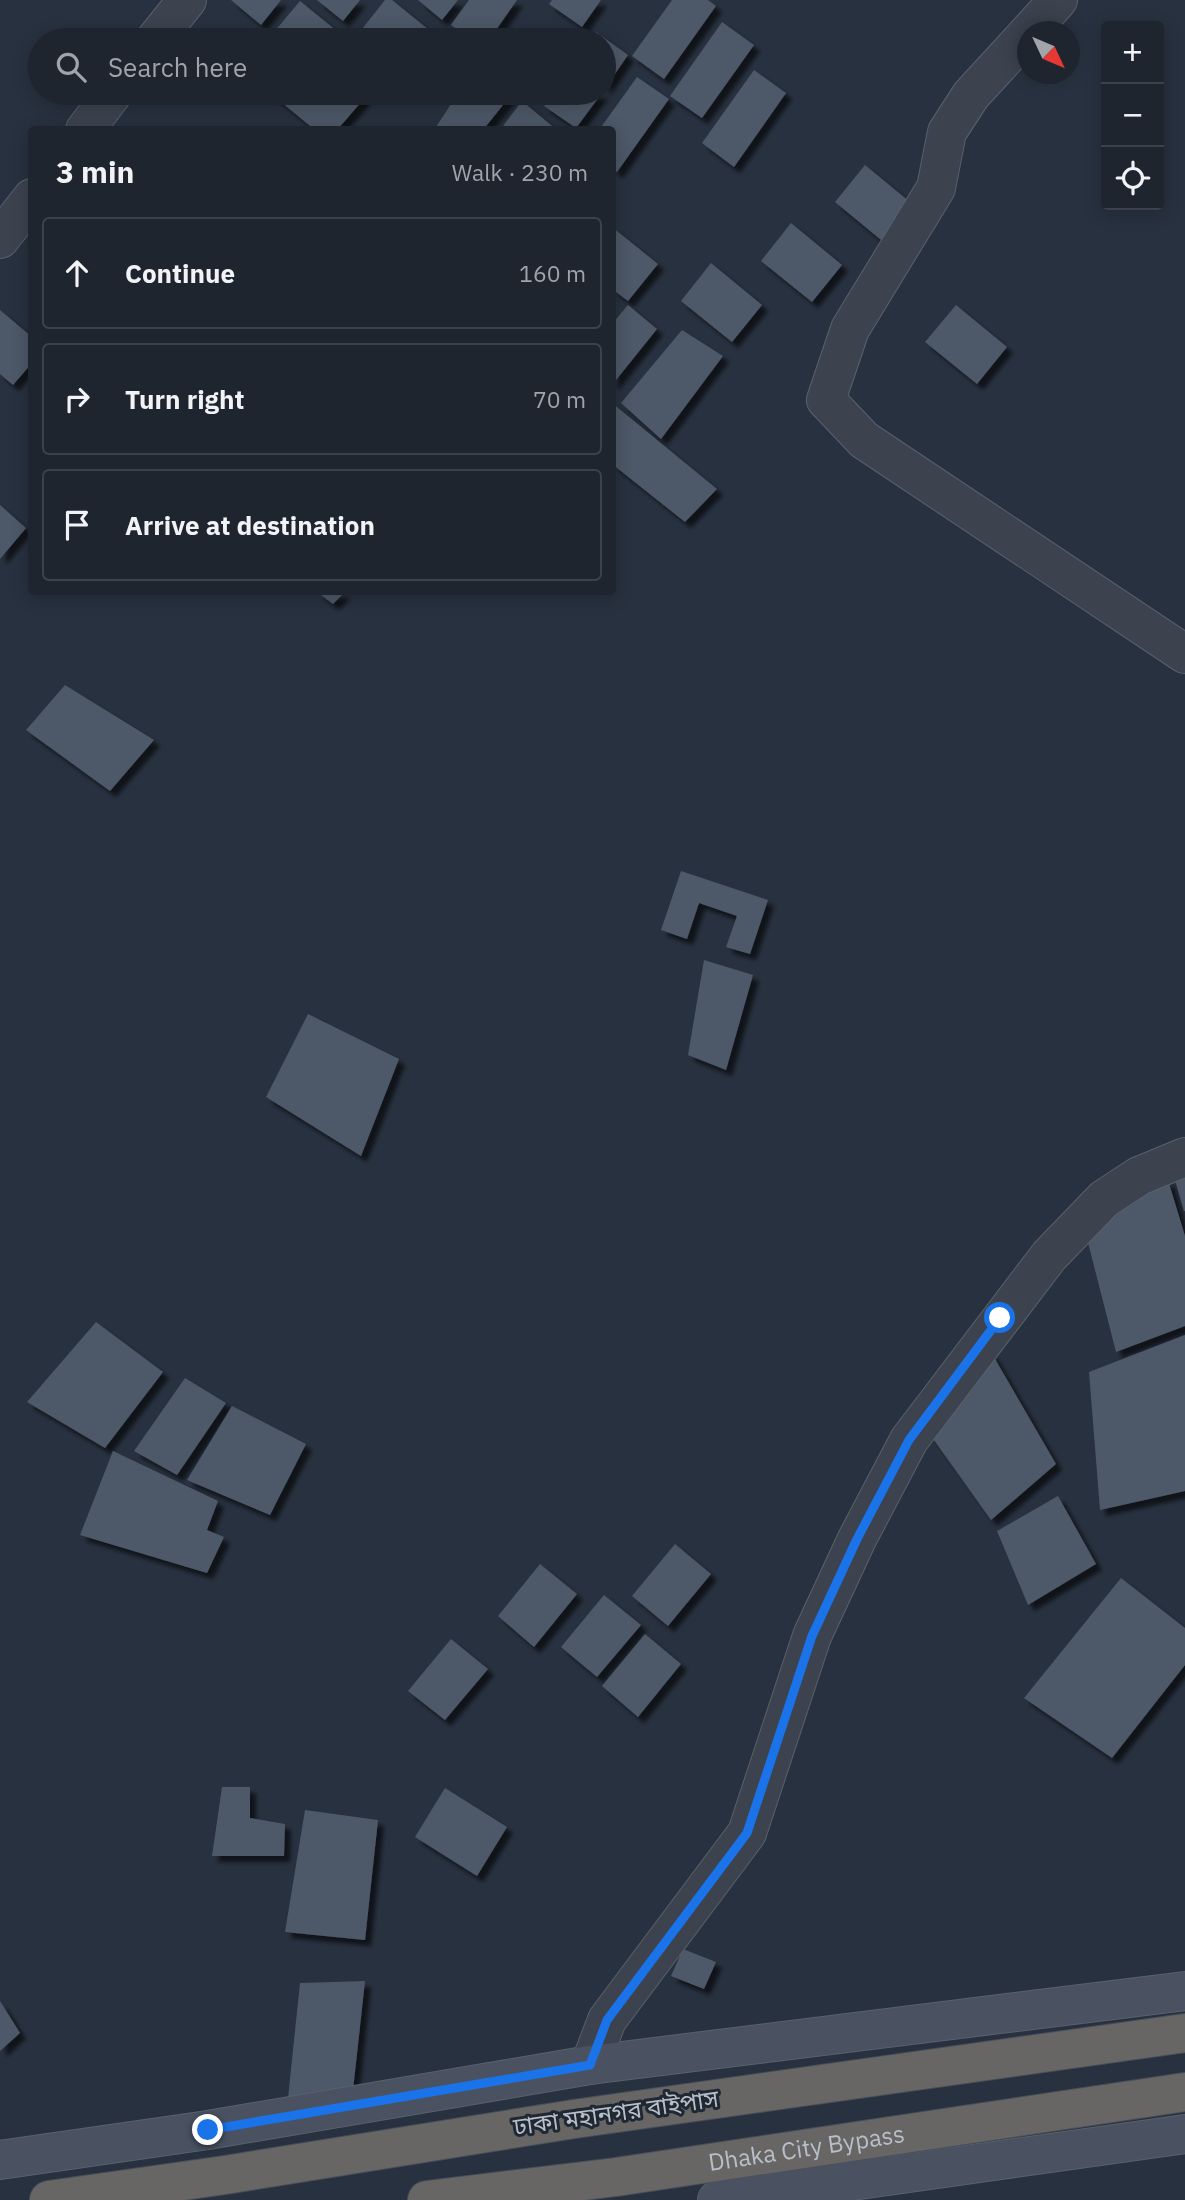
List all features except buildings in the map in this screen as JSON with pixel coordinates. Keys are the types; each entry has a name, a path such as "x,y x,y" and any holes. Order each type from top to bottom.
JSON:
{"highway":[{"name":"ঢাকা মহানগর বাইপাস","path":"49,2200 225,2175 574,2119 1185,2033"},
{"name":"Dhaka City Bypass","path":"427,2200 629,2175 1185,2092"}],"main road":[{"path":"0,2160 208,2130 590,2065 1185,1991"},
{"path":"717,2200 1185,2134"}],"street":[{"path":"165,28 187,0"},
{"path":"1038,21 1058,0"},
{"path":"1017,44 971,95 947,132 936,188 850,329 827,400 864,440 1185,654"},
{"path":"88,126 104,105"},
{"path":"0,239 28,203"},
{"path":"590,2065 607,2020 747,1833 812,1636 857,1539 909,1440 1049,1256 1076,1227 1104,1199 1139,1176 1185,1157"}],"route":[{"path":"208,2130 590,2065 607,2020 747,1833 812,1636 857,1539 909,1440 1000,1318"}]}
